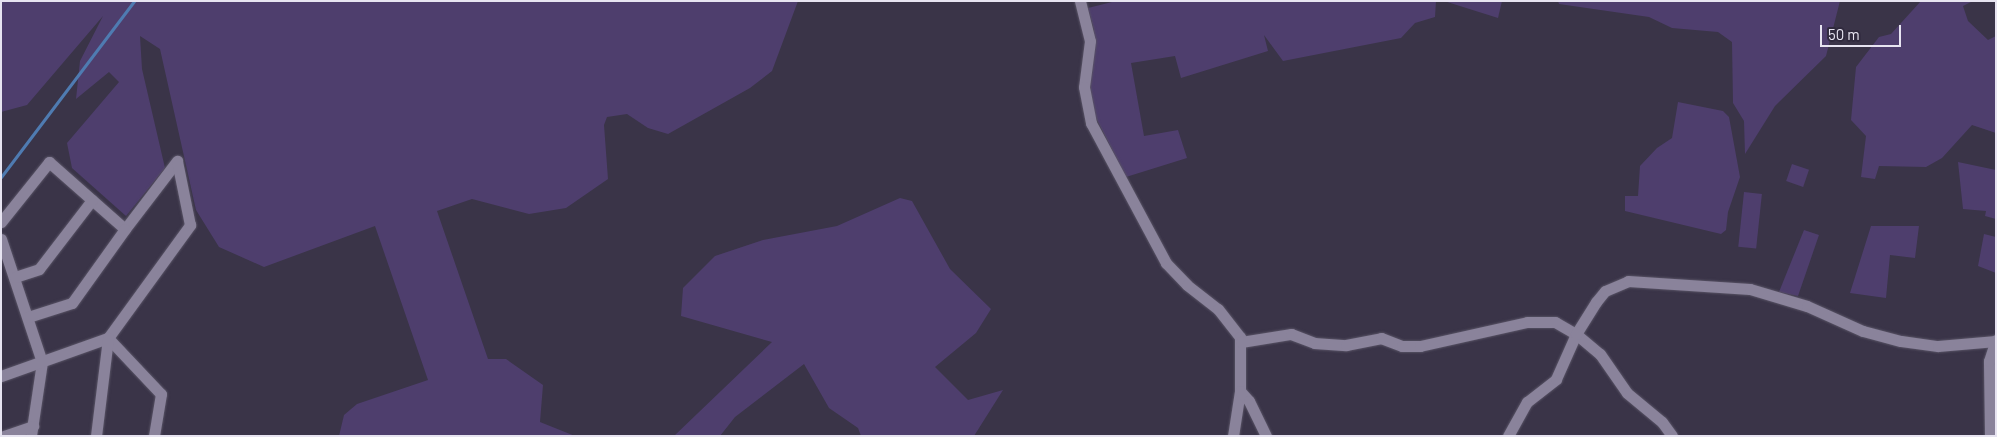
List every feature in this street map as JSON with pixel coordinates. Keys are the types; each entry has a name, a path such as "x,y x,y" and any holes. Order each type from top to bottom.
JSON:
{"street":[{"path":"1080,1 1090,41 1084,87 1091,123 1166,263 1187,285 1218,310 1238,332 1241,342 1240,391 1233,436"},
{"path":"28,317 72,303 177,161 190,225 108,338 96,436"},
{"path":"1,222 49,162 125,229"},
{"path":"15,278 38,269 92,200"},
{"path":"1,239 42,362 32,431 4,436"},
{"path":"1508,436 1527,402 1556,379 1576,334 1606,291 1615,285 1642,280 1750,289 1807,306 1863,331 1900,341 1938,346 1996,341 1989,362 1990,436"},
{"path":"1241,342 1291,334 1314,343 1346,345 1381,338 1402,346 1420,346 1544,320 1576,334 1600,354 1627,393 1662,422 1672,436"},
{"path":"1,376 108,338"},
{"path":"108,338 161,394 154,436"},
{"path":"1240,391 1249,401 1266,436"}],"shaded area":[{"path":"1,1 798,1 772,71 750,88 668,134 648,128 627,114 607,117 604,125 608,179 566,208 529,214 472,199 437,211 488,359 506,359 543,385 540,422 575,436 339,436 344,415 357,404 428,380 375,226 264,267 219,247 196,210 160,49 140,36 142,69 165,168 126,216 72,168 67,143 119,82 109,72 76,99 80,61 103,16 27,105 1,112"},
{"path":"1116,1 1436,1 1435,17 1415,23 1401,38 1283,61 1264,35 1268,51 1181,78 1175,56 1131,63 1144,136 1178,130 1187,158 1126,177 1095,116 1090,98 1094,30 1088,8"},
{"path":"1444,1 1502,1 1498,18"},
{"path":"1558,1 1840,1 1826,56 1775,106 1745,154 1744,121 1733,103 1732,42 1718,32 1672,28 1649,17 1559,4"},
{"path":"1921,1 1973,1 1963,6 1968,21 1988,40 1996,36 1996,133 1972,125 1942,158 1926,167 1879,166 1875,179 1861,177 1866,136 1851,120 1856,67 1879,37 1891,34"},
{"path":"1678,102 1723,111 1729,117 1740,177 1728,212 1726,230 1721,234 1625,211 1625,196 1638,196 1640,166 1657,148 1672,138"},
{"path":"1958,162 1996,170 1996,219 1985,216 1986,211 1963,209"},
{"path":"1792,164 1809,170 1803,187 1786,181"},
{"path":"1744,192 1762,194 1756,249 1738,247"},
{"path":"900,198 912,201 950,269 991,309 976,333 935,367 968,400 1003,390 974,436 861,436 858,428 829,408 804,364 735,417 720,436 674,436 772,342 681,316 683,288 715,256 763,240 837,226"},
{"path":"1871,226 1919,226 1915,258 1890,255 1886,298 1850,293"},
{"path":"1804,230 1819,235 1798,296 1779,292"},
{"path":"1984,234 1996,237 1996,273 1978,266"}],"waterway":[{"path":"1,177 134,1"}]}
